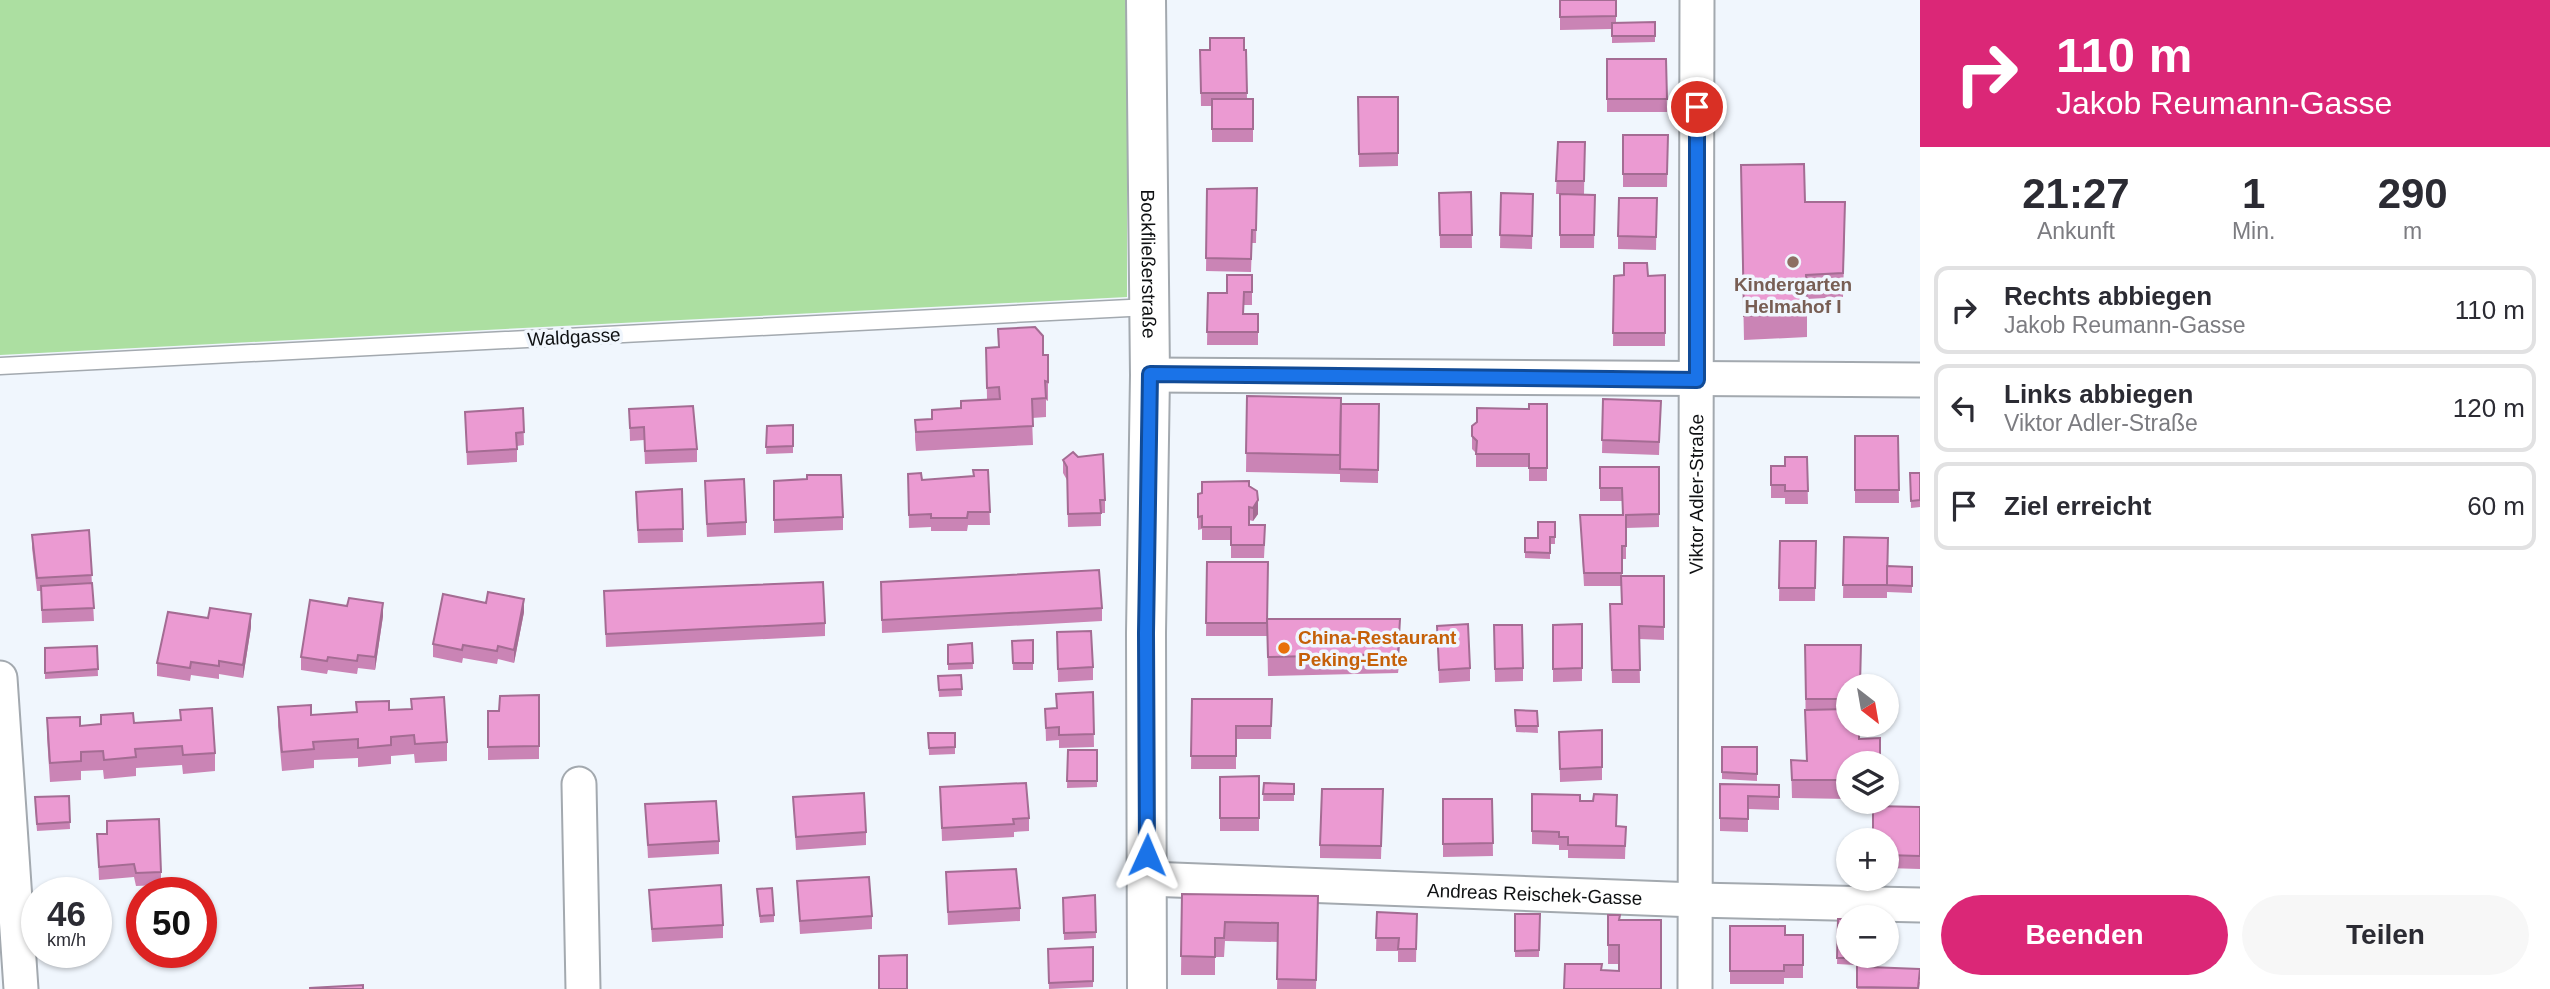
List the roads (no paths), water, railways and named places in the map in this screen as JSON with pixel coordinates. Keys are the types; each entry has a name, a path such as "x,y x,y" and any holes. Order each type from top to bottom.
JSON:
{"main road":[{"name":"Bockfließerstraße","path":"1146,0 1150,374 1146,633 1147,989"}],"street":[{"name":"Viktor Adler-Straße","path":"1695,989 1697,0"},
{"path":"1150,374 1920,380"},
{"path":"0,678 20,989"},
{"path":"579,783 583,989"},
{"name":"Andreas Reischek-Gasse","path":"1147,879 1696,900 1920,905"}],"lane":[{"name":"Waldgasse","path":"0,366 1149,307"}],"place":[{"name":"Kindergarten Helmahof I","path":"1793,262"},
{"name":"China-Restaurant Peking-Ente","path":"1284,648"}]}
